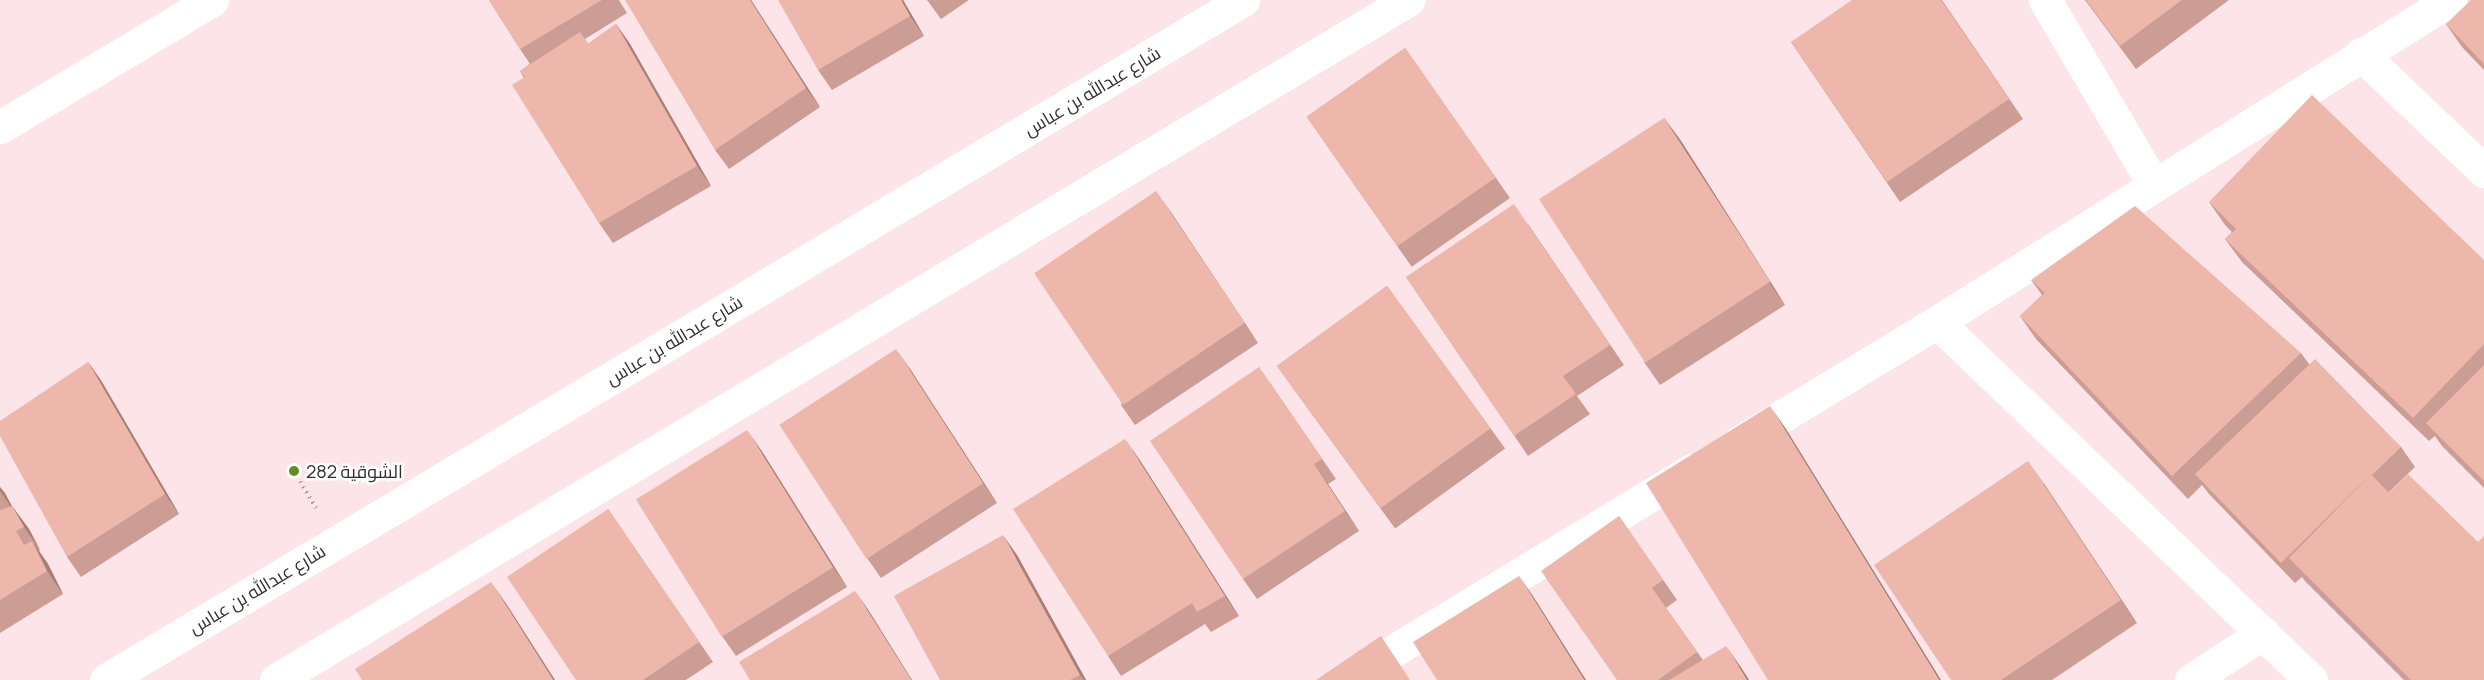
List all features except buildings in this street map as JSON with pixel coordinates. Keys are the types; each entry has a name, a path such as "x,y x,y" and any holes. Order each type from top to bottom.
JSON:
{"main road":[{"path":"0,127 212,0"},
{"name":"شارع عبدالله بن عباس","path":"106,680 1243,0"},
{"path":"297,674 1408,0"},
{"path":"2045,0 2154,185"},
{"path":"1344,680 1937,322 2450,0"},
{"path":"2361,54 2484,171"},
{"path":"1937,322 2311,680"},
{"path":"2192,680 2263,633"}],"place":[{"name":"الشوقية 282","path":"294,471"}]}
